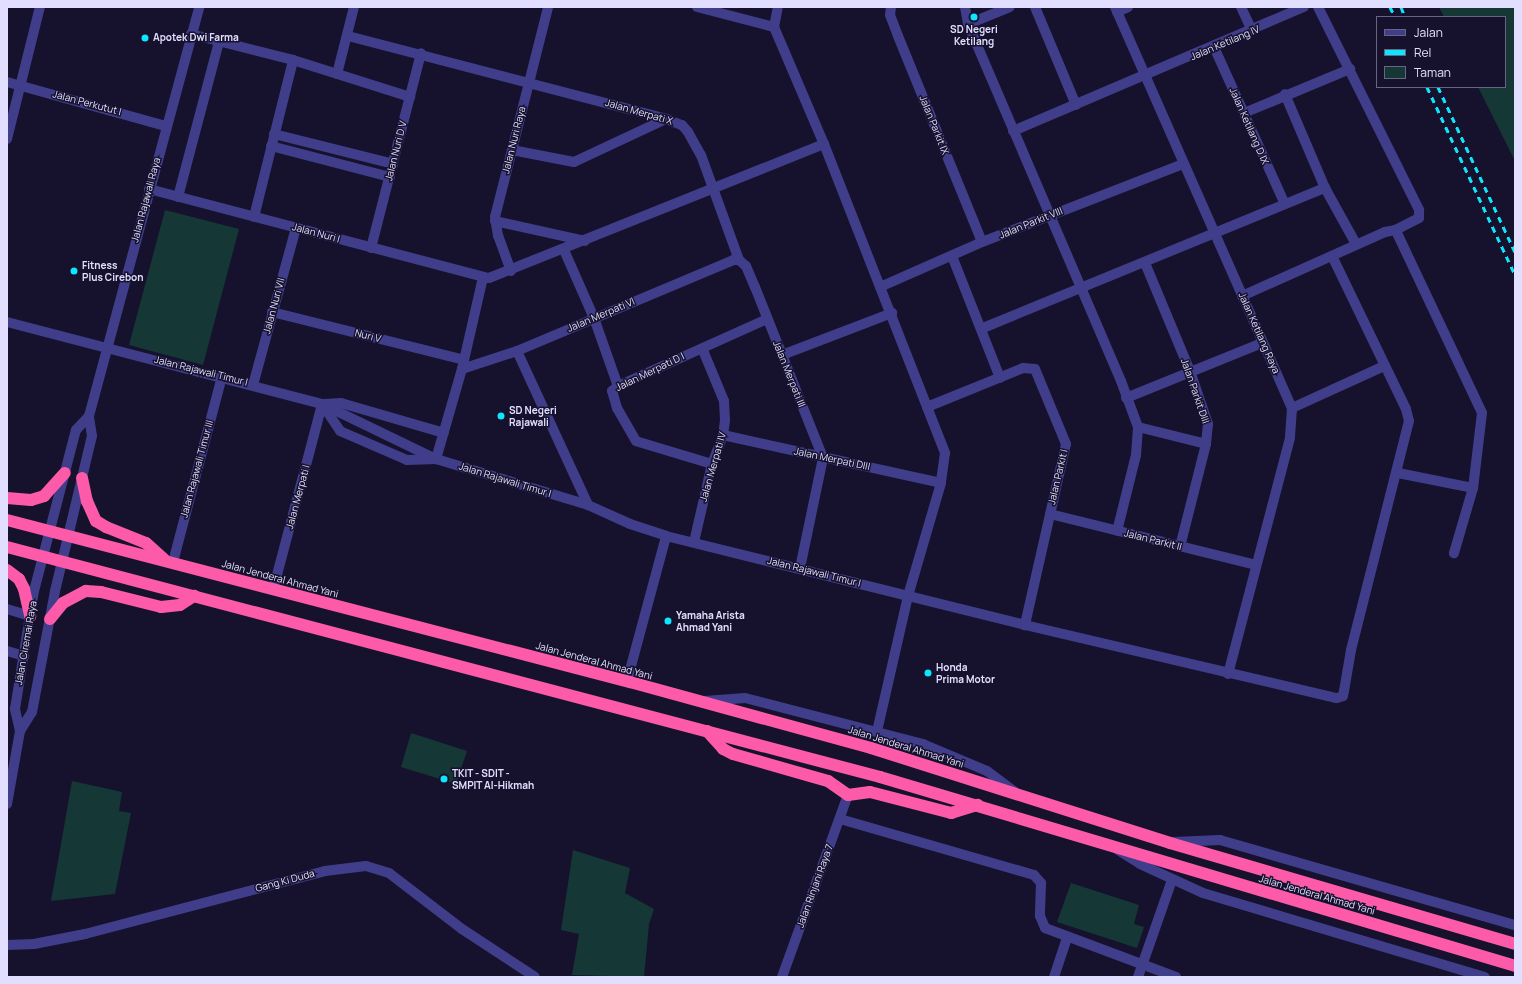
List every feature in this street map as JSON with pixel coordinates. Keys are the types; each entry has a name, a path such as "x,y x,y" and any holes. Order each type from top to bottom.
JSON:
{"highway":[{"path":"7,498 31,500 44,496 65,473"},
{"path":"82,478 87,501 96,521 106,528 146,543 169,561"},
{"name":"Jalan Jenderal Ahmad Yani","path":"7,520 626,681 871,748 1170,843 1515,944"},
{"name":"Jalan Jenderal Ahmad Yani","path":"7,547 43,555 707,731 978,805 1225,881 1515,966"},
{"path":"7,570 19,579 24,589 30,616"},
{"path":"50,619 72,596 86,591 101,592 162,607 180,605 194,596"},
{"path":"707,731 723,749 733,754 828,781 847,798 870,792 951,813 978,805"}],"street":[{"path":"7,139 40,7"},
{"name":"Jalan Rajawali Raya","path":"68,536 92,436 89,416 199,7"},
{"path":"337,74 348,36 354,7"},
{"name":"Jalan Nuri Raya","path":"512,271 498,236 495,221 548,7"},
{"path":"697,7 774,28"},
{"path":"778,7 774,28 824,144 880,287 892,313 945,453 940,483 908,596 877,731"},
{"name":"Jalan Parkit IX","path":"891,7 890,16 982,242"},
{"path":"965,7 968,24 1138,427 1136,455 1117,531"},
{"path":"968,24 1010,7"},
{"path":"1036,7 1076,105"},
{"path":"1116,10 1128,7"},
{"path":"1241,7 1252,31"},
{"name":"Jalan Ketilang IV","path":"1013,131 1252,31 1304,7"},
{"path":"1242,296 1356,244 1395,230 1419,218 1419,210 1350,68 1318,7"},
{"name":"Jalan Ketilang Raya","path":"1116,10 1144,77 1216,233 1262,343 1292,408 1290,438 1228,674"},
{"path":"191,34 293,60 410,97"},
{"name":"Jalan Merpati X","path":"348,36 529,81 666,119 682,125 688,132 701,155 712,188"},
{"path":"178,197 219,42"},
{"name":"Jalan Ketilang D IX","path":"1214,47 1285,204"},
{"name":"Jalan Nuri D V","path":"371,248 421,54"},
{"path":"254,217 293,60"},
{"path":"1244,112 1350,68"},
{"name":"Jalan Perkutut I","path":"7,82 166,126"},
{"path":"1285,94 1325,188 1356,244"},
{"path":"512,150 574,162 666,119"},
{"path":"274,134 393,164"},
{"path":"322,404 340,431 407,460 436,459 463,364 483,277 489,278 512,271 712,188 824,144"},
{"path":"271,146 390,177"},
{"name":"Jalan Parkit VIII","path":"880,287 982,242 1183,164"},
{"name":"Jalan Merpati III","path":"712,188 740,260 746,266 823,458"},
{"path":"983,328 1081,290 1325,188"},
{"name":"Jalan Nuri I","path":"149,189 483,277"},
{"path":"495,221 585,241"},
{"name":"Jalan Nuri VII","path":"253,385 296,228"},
{"path":"1395,230 1482,413 1473,488 1454,553"},
{"path":"564,250 594,318 618,386"},
{"path":"927,407 1000,378 983,328 952,256"},
{"path":"1332,256 1406,409 1409,421 1398,473 1473,488"},
{"name":"Jalan Merpati VI","path":"463,364 516,351 733,260 740,260"},
{"name":"Jalan Parkit DIII","path":"1145,263 1190,371 1207,418 1206,444 1180,547"},
{"name":"Nuri V","path":"272,312 463,364"},
{"path":"782,356 892,313"},
{"name":"Jalan Merpati D I","path":"712,464 636,441 617,408 612,394 618,386 767,319"},
{"name":"Jalan Rajawali Timur I","path":"7,322 222,376 322,404 436,459 588,505 630,524 666,536 1025,625 1228,674 1337,698 1342,696 1351,650 1398,473"},
{"path":"1126,398 1262,343"},
{"name":"Jalan Merpati IV","path":"694,542 712,464 723,435 725,407 702,348"},
{"path":"516,351 588,505"},
{"path":"1292,408 1384,366"},
{"name":"Jalan Parkit I","path":"1000,378 1023,368 1035,369 1066,444 1025,625"},
{"name":"Jalan Rajawali Timur III","path":"169,561 222,376"},
{"path":"322,404 341,403 444,434"},
{"name":"Jalan Merpati I","path":"273,590 322,404"},
{"name":"Jalan Rajawali Raya","path":"49,531 76,430 89,416"},
{"path":"1138,427 1206,444"},
{"name":"Jalan Merpati DIII","path":"723,435 940,483"},
{"path":"800,568 823,458"},
{"name":"Jalan Parkit II","path":"1050,514 1180,547 1256,564"},
{"name":"Jalan Ciremai Raya","path":"20,732 15,709 30,616 49,531"},
{"name":"Jalan Ciremai Raya","path":"7,804 20,732 32,712 68,536"},
{"path":"626,681 666,536"},
{"path":"7,609 30,616"},
{"path":"7,651 24,656"},
{"path":"701,702 745,698 877,731 960,758 987,771 1016,793"},
{"name":"Jalan Rinjani Raya 7","path":"782,977 847,798"},
{"path":"841,815 1034,875 1041,883 1041,923 1045,928 1067,938 1176,977"},
{"name":"Jalan Jenderal Ahmad Yani","path":"1170,843 1220,840 1515,925"},
{"name":"Jalan Jenderal Ahmad Yani","path":"1112,846 1140,864 1203,893 1485,977"},
{"name":"Gang Ki Duda","path":"7,945 34,944 85,934 325,871 366,866 389,873 462,930 535,977"},
{"path":"1138,977 1172,880"},
{"path":"1054,977 1067,938"}],"green space":[{"path":"1439,7 1515,7 1515,161 1478,88 1506,88 1506,16 1444,16"},
{"path":"165,210 239,229 203,365 129,345"},
{"path":"411,733 467,751 456,784 401,767"},
{"path":"72,781 122,792 119,811 131,813 115,894 51,901"},
{"path":"573,850 630,868 625,893 654,909 649,924 644,977 572,975 579,934 561,930"},
{"path":"1071,883 1139,905 1134,924 1144,927 1137,948 1057,922"}],"railway":[{"path":"1390,7 1394,16"},
{"path":"1401,7 1405,16"},
{"path":"1427,88 1515,275"},
{"path":"1438,88 1515,252"}],"place":[{"name":"SD Negeri Ketilang","path":"974,17"},
{"name":"Apotek Dwi Farma","path":"145,38"},
{"name":"Fitness Plus Cirebon","path":"74,271"},
{"name":"SD Negeri Rajawali","path":"501,416"},
{"name":"Yamaha Arista Ahmad Yani","path":"668,621"},
{"name":"Honda Prima Motor","path":"928,673"},
{"name":"TKIT - SDIT - SMPIT Al-Hikmah","path":"444,779"}]}
